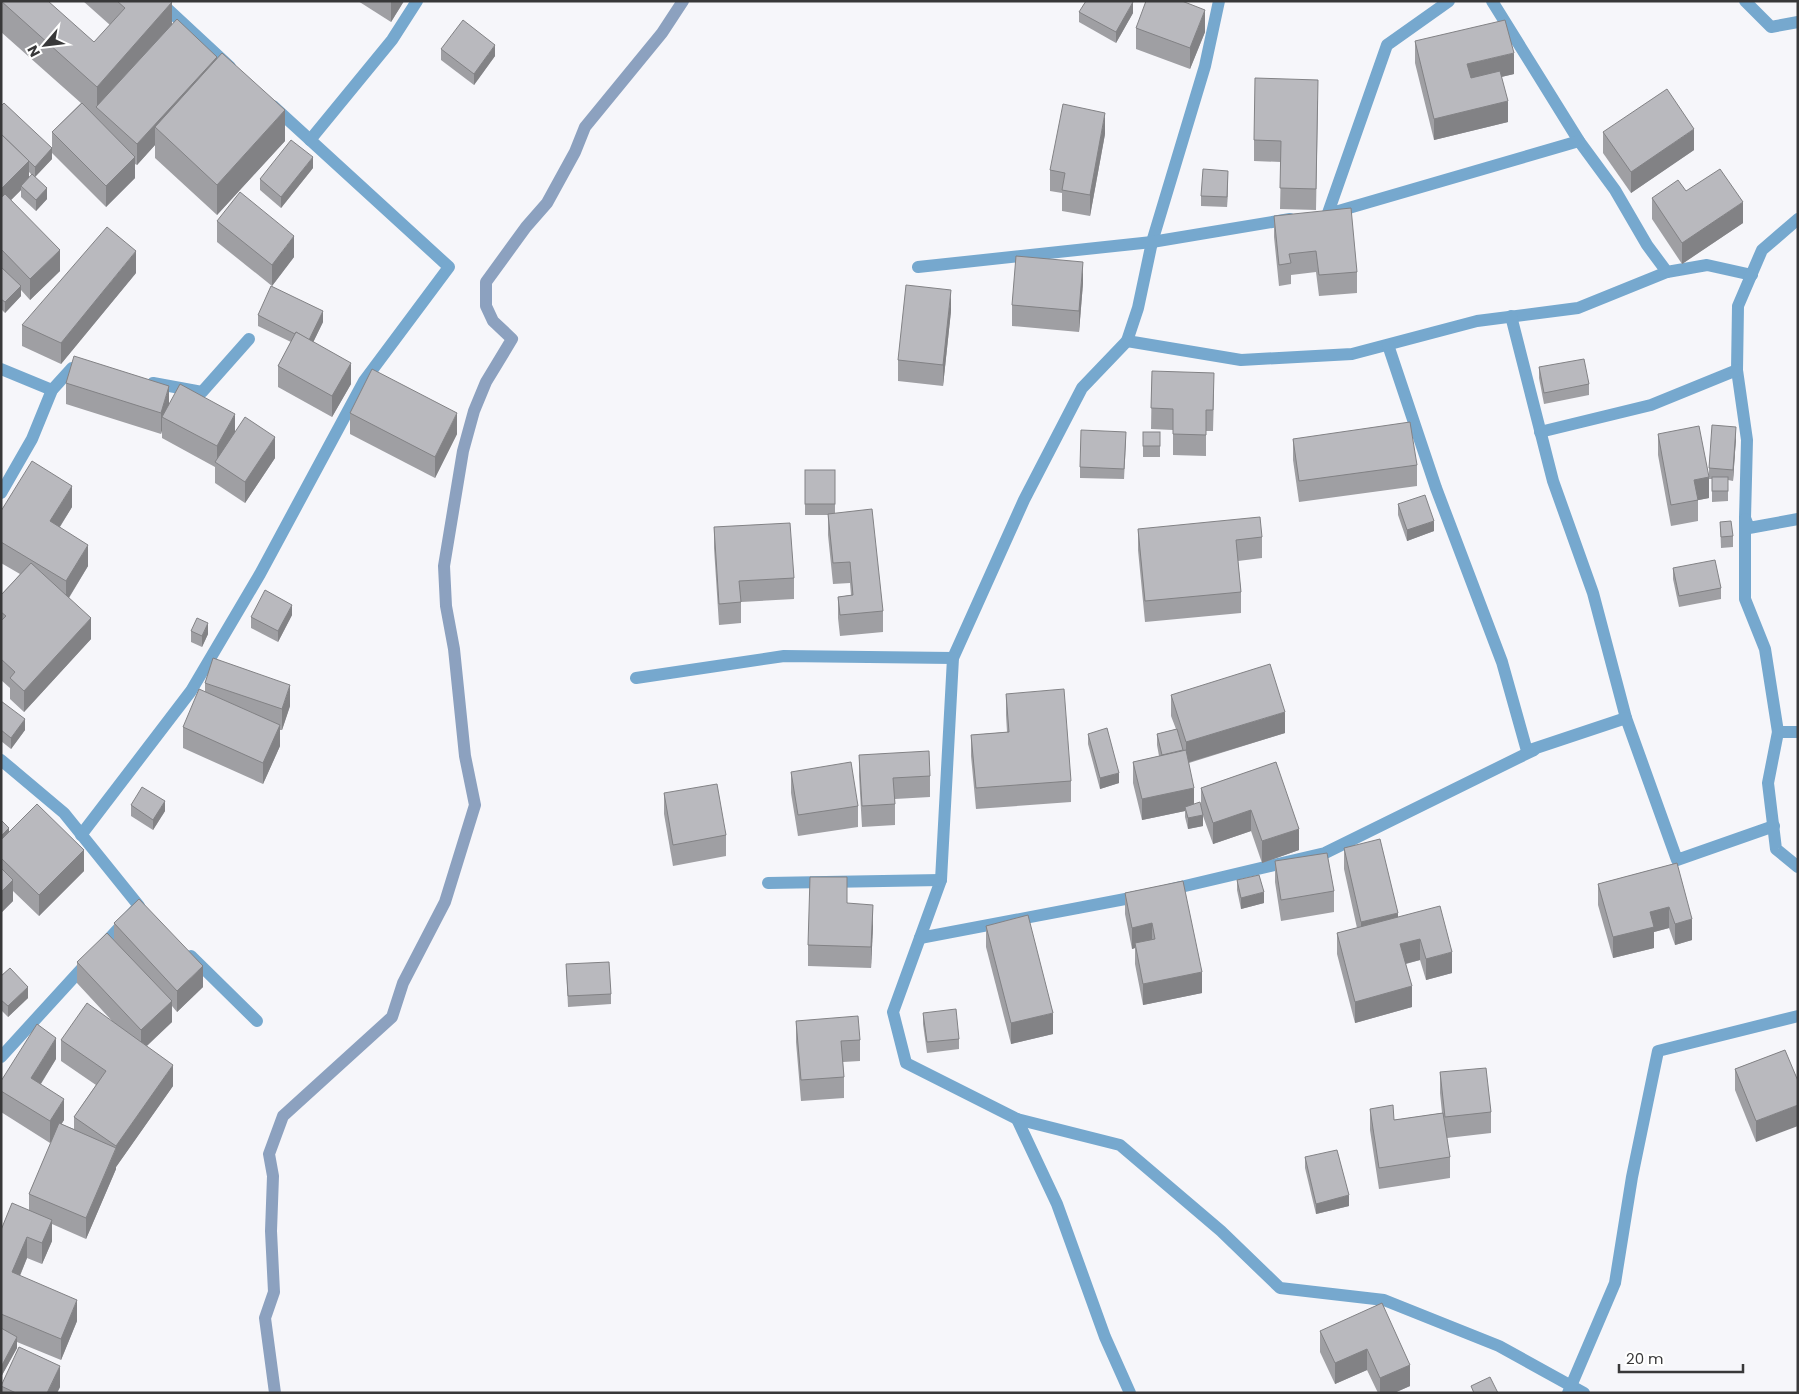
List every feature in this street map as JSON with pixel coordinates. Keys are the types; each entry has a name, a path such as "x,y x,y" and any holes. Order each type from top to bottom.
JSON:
{"street":[{"path":"158,1 238,74"},
{"path":"310,140 392,40 417,1"},
{"path":"1219,1 1205,66 1152,242 1138,308 1127,341 1082,388 1024,500 953,658 941,880 893,1012 906,1064 1017,1119 1120,1145 1221,1231 1280,1288 1384,1300 1499,1346 1570,1389 1584,1393"},
{"path":"1449,1 1387,45 1323,214 1349,209 1579,141"},
{"path":"1492,1 1579,141 1615,190 1647,245 1667,272"},
{"path":"1745,1 1770,27 1798,22"},
{"path":"81,835 191,691 260,574 364,381 449,267 266,100"},
{"path":"918,267 1152,242 1298,218"},
{"path":"1798,219 1762,250 1738,306 1737,370 1747,440 1745,599 1765,649 1778,732 1768,783 1776,849 1798,867"},
{"path":"1127,341 1241,360 1352,354 1477,321 1578,308 1667,272 1707,265 1752,275"},
{"path":"1511,316 1553,481 1593,593 1626,718 1677,860 1774,826"},
{"path":"137,380 202,392 249,339"},
{"path":"1388,345 1436,488 1502,662 1527,751 1626,718"},
{"path":"1,493 32,439 52,390 72,368 100,373"},
{"path":"1,369 52,390"},
{"path":"1540,432 1651,405 1737,370"},
{"path":"1745,518 1749,528 1798,519"},
{"path":"636,678 784,656 953,658"},
{"path":"1778,732 1798,732"},
{"path":"920,938 1201,884 1325,853 1537,748"},
{"path":"1,760 64,813 142,909 1,1056"},
{"path":"768,883 941,880"},
{"path":"181,946 257,1021"},
{"path":"1570,1389 1615,1283 1632,1177 1658,1051 1798,1016"},
{"path":"1017,1119 1057,1204 1105,1337 1130,1393"}],"building":[{"path":"1,1 48,1 94,42 125,8 117,1 172,2 97,87"},
{"path":"1086,1 1133,2 1116,32 1079,12"},
{"path":"1146,1 1182,1 1205,10 1190,48 1136,28"},
{"path":"177,19 217,57 137,144 96,107"},
{"path":"463,20 495,45 474,74 441,49"},
{"path":"1505,20 1514,53 1467,64 1471,78 1500,71 1508,101 1434,119 1415,41"},
{"path":"222,53 285,110 217,185 155,127"},
{"path":"1255,78 1318,80 1316,189 1280,188 1281,141 1254,140"},
{"path":"1667,89 1694,129 1631,172 1603,132"},
{"path":"4,103 52,148 35,167 1,134 1,106"},
{"path":"82,103 135,157 106,186 52,132"},
{"path":"1063,104 1105,113 1090,195 1062,190 1065,173 1050,170"},
{"path":"1,134 29,161 1,189"},
{"path":"291,140 313,157 281,197 260,179"},
{"path":"1203,169 1228,171 1227,197 1201,196"},
{"path":"1720,169 1743,202 1682,243 1652,198 1678,180 1686,191"},
{"path":"32,174 47,188 36,200 21,186"},
{"path":"240,192 294,236 272,265 217,221"},
{"path":"5,194 60,250 30,279 1,249 1,198"},
{"path":"1351,208 1357,272 1319,275 1316,251 1289,254 1291,263 1279,265 1274,216"},
{"path":"107,227 136,251 61,343 22,325"},
{"path":"1016,256 1083,262 1079,311 1012,305"},
{"path":"1,267 21,286 5,302 1,299"},
{"path":"906,285 951,290 943,365 898,360"},
{"path":"271,286 323,311 309,340 258,315"},
{"path":"296,332 351,363 332,396 278,366"},
{"path":"74,356 169,386 161,413 66,383"},
{"path":"1584,359 1589,384 1544,393 1539,367"},
{"path":"372,369 457,413 435,457 350,413"},
{"path":"1152,371 1214,373 1213,410 1206,410 1206,435 1173,434 1173,409 1151,408"},
{"path":"180,384 235,414 217,446 162,417"},
{"path":"245,417 275,437 245,482 215,462"},
{"path":"1410,422 1417,465 1299,481 1293,439"},
{"path":"1712,425 1736,427 1733,470 1709,468"},
{"path":"1699,426 1709,477 1694,480 1698,500 1671,505 1658,434"},
{"path":"1081,430 1126,432 1124,469 1080,467"},
{"path":"1143,432 1160,432 1160,446 1143,446"},
{"path":"32,461 72,486 50,521 88,545 66,581 1,542 1,511"},
{"path":"805,470 835,470 835,504 805,504"},
{"path":"1712,477 1728,477 1728,491 1712,491"},
{"path":"1425,495 1434,521 1407,530 1398,504"},
{"path":"872,509 883,611 840,615 838,597 853,595 850,562 833,563 828,514"},
{"path":"1260,517 1262,537 1236,540 1241,592 1145,601 1138,529"},
{"path":"1731,521 1733,536 1721,537 1720,522"},
{"path":"790,523 794,578 739,581 741,602 719,604 714,527"},
{"path":"1715,560 1721,588 1679,596 1673,568"},
{"path":"31,563 91,618 24,691 10,678 15,672 1,659 1,621 6,616 1,612 1,595"},
{"path":"265,590 292,605 278,631 251,617"},
{"path":"197,618 208,623 202,636 191,631"},
{"path":"213,658 290,685 282,709 205,683"},
{"path":"1270,664 1285,712 1186,742 1171,695"},
{"path":"199,689 280,725 263,763 183,727"},
{"path":"1064,689 1071,781 976,788 971,735 1009,732 1006,694"},
{"path":"1,701 25,719 11,738 1,730"},
{"path":"1107,728 1119,773 1100,778 1088,734"},
{"path":"1177,729 1183,750 1162,755 1157,734"},
{"path":"1186,750 1194,788 1142,799 1133,762"},
{"path":"929,751 930,776 893,778 895,804 862,806 859,755"},
{"path":"851,762 858,806 798,815 791,772"},
{"path":"1276,762 1299,829 1262,841 1251,810 1213,823 1201,788"},
{"path":"717,784 726,835 673,845 664,793"},
{"path":"142,787 165,801 153,820 131,805"},
{"path":"1200,802 1203,815 1188,818 1185,807"},
{"path":"37,804 84,850 39,895 1,858 1,840"},
{"path":"1,820 9,828 1,836"},
{"path":"1380,839 1398,913 1361,922 1344,848"},
{"path":"1327,853 1334,891 1281,900 1275,861"},
{"path":"1677,863 1692,919 1675,924 1669,907 1650,912 1654,927 1613,937 1598,884"},
{"path":"1,868 13,880 1,892"},
{"path":"1259,875 1264,892 1241,898 1237,880"},
{"path":"810,877 847,877 847,903 873,905 871,947 808,945"},
{"path":"1183,881 1202,972 1143,984 1135,943 1155,939 1152,923 1132,928 1125,893"},
{"path":"139,899 203,966 177,991 114,923"},
{"path":"1440,906 1452,952 1426,959 1420,939 1400,944 1412,986 1355,1002 1337,933"},
{"path":"1028,915 1053,1013 1011,1023 986,926"},
{"path":"107,933 172,1001 141,1030 77,962"},
{"path":"609,962 611,994 568,996 566,964"},
{"path":"10,968 28,987 8,1006 1,1000 1,976"},
{"path":"87,1003 173,1065 116,1146 74,1117 106,1071 61,1040"},
{"path":"956,1009 959,1039 927,1042 923,1013"},
{"path":"858,1016 860,1040 841,1041 844,1077 801,1080 796,1021"},
{"path":"37,1024 56,1038 31,1078 64,1099 50,1121 1,1091 1,1081"},
{"path":"1785,1050 1798,1081 1798,1105 1756,1121 1735,1069"},
{"path":"1486,1068 1491,1112 1445,1117 1440,1072"},
{"path":"1393,1105 1394,1120 1443,1113 1450,1157 1379,1168 1370,1109"},
{"path":"59,1123 116,1148 86,1218 29,1194"},
{"path":"1337,1150 1349,1195 1316,1204 1305,1157"},
{"path":"12,1203 52,1220 42,1243 27,1237 12,1272 77,1300 61,1339 1,1314 1,1230"},
{"path":"1382,1303 1410,1365 1380,1378 1367,1349 1335,1363 1320,1331"},
{"path":"1,1328 17,1337 1,1367"},
{"path":"19,1347 60,1366 47,1393 16,1393 1,1386"},
{"path":"1490,1377 1498,1393 1474,1393 1471,1386"}],"waterway":[{"path":"275,1393 265,1318 274,1292 271,1231 273,1176 269,1154 283,1116 392,1017 403,983 445,902 475,805 465,756 454,649 446,606 444,566 463,451 474,411 486,382 512,339 493,321 486,306 486,282 526,227 547,203 575,152 585,127 662,33 683,1"}]}
